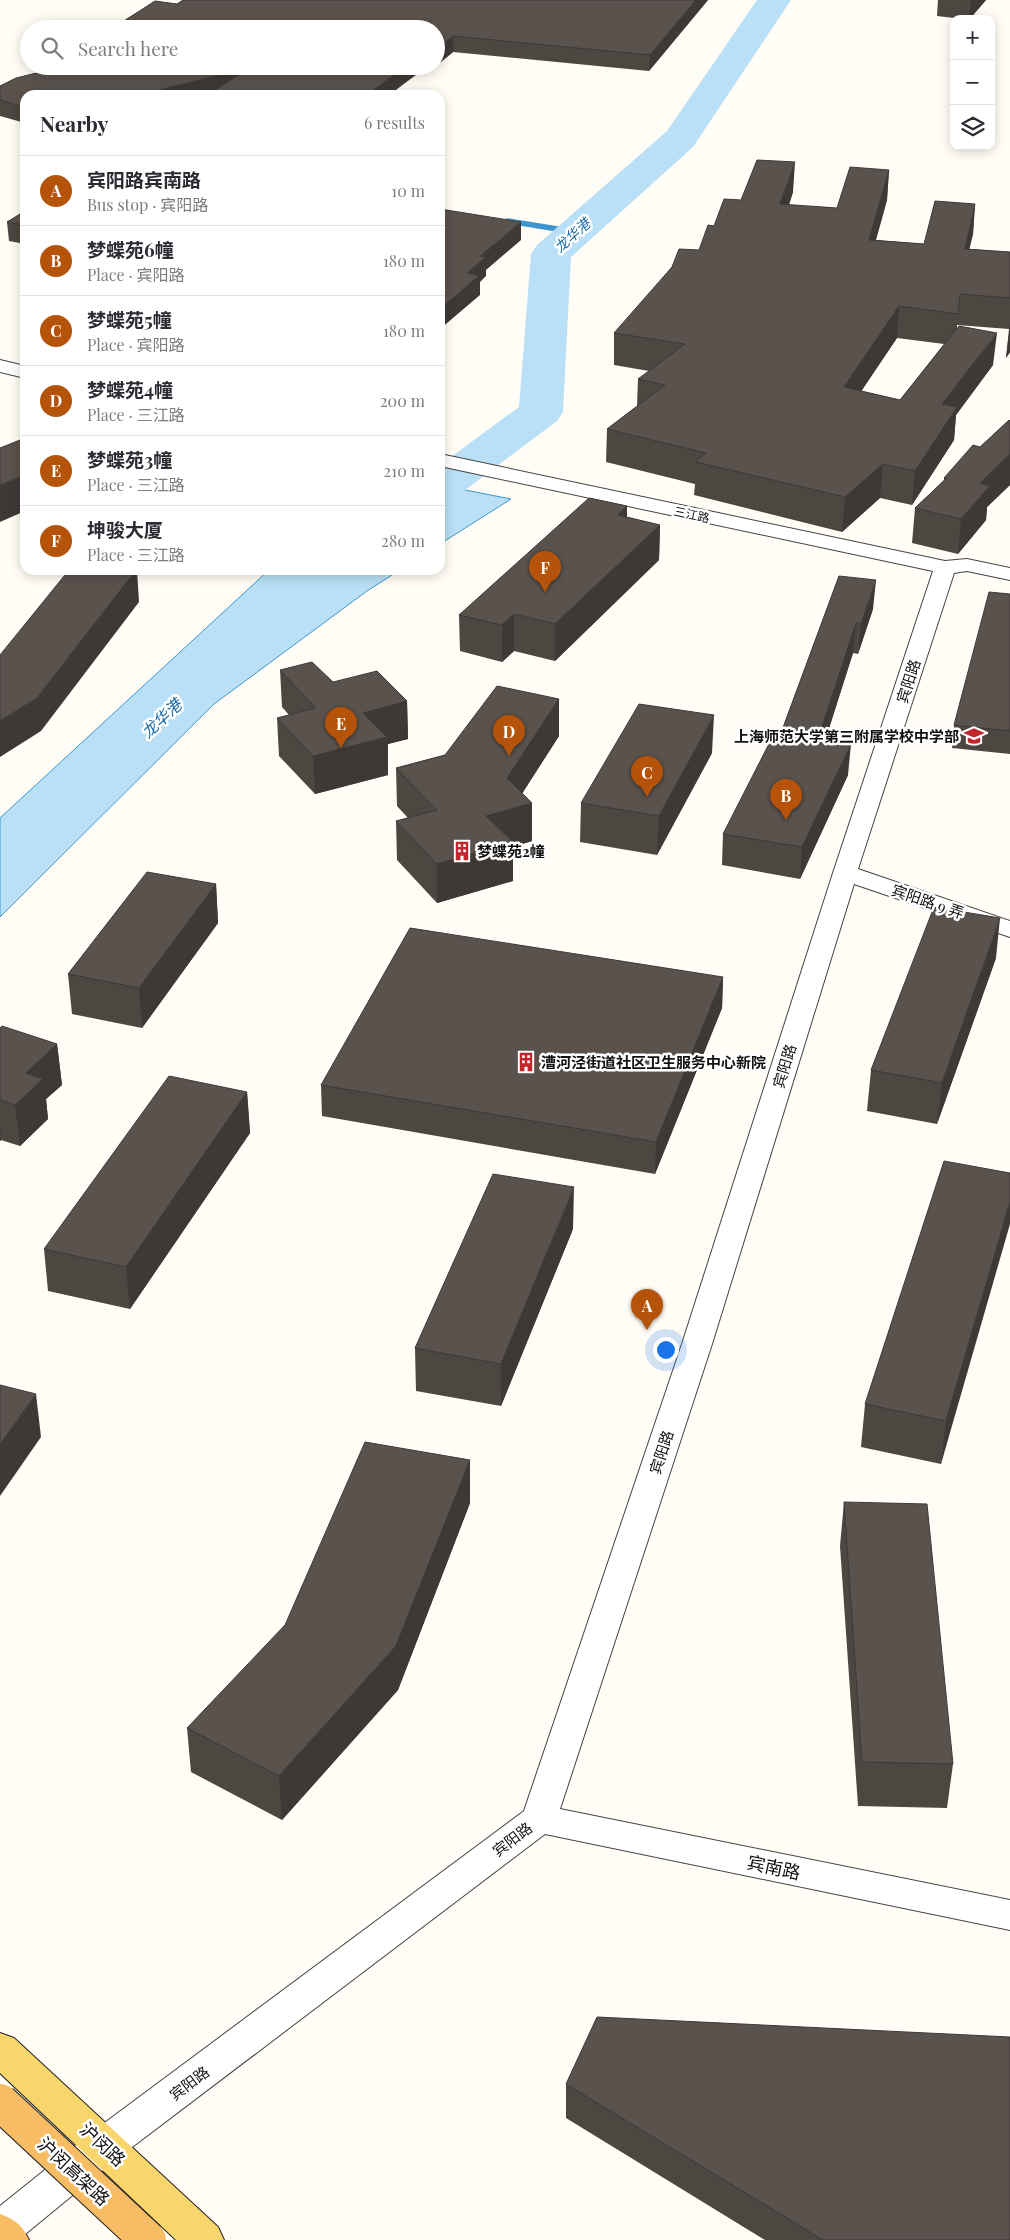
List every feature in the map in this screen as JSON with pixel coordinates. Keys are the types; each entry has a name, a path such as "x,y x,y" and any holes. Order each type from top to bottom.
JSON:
{"highway":[{"name":"沪闵高架路","path":"0,2102 148,2240"},
{"path":"0,2231 8,2240"}],"main road":[{"name":"沪闵路","path":"0,2049 105,2145 204,2240"}],"street":[{"path":"0,366 20,371"},
{"name":"三江路","path":"445,461 945,567 967,565 1010,574"},
{"name":"三江路","path":"945,567 962,578 1010,588"},
{"name":"宾阳路","path":"0,2231 105,2145 539,1819 698,1344 845,873 945,567"},
{"name":"宾阳路 9 弄","path":"845,873 1010,929"},
{"name":"宾南路","path":"539,1819 1010,1915"}],"water":[{"path":"445,486 511,499 445,541"},
{"path":"264,575 392,575 367,591 214,704 0,917 0,818"}],"building":[{"path":"183,0 696,0 650,55 453,36 445,43 445,20 125,20 155,1 177,4"},
{"path":"28,75 219,75 159,90 20,90 20,106 0,100 0,86 16,78"},
{"path":"238,75 393,75 374,90 215,90"},
{"path":"757,160 795,162 780,204 837,208 850,167 889,170 869,240 924,244 935,201 975,204 965,249 1010,252 1010,298 960,294 958,314 899,306 844,387 900,400 959,326 997,333 942,404 957,407 915,471 883,464 845,497 696,462 706,453 607,429 665,385 638,379 685,344 614,333 672,267 679,249 699,250 708,225 714,226 724,199 741,200"},
{"path":"445,210 521,222 480,256 486,257 467,273 479,276 445,305"},
{"path":"20,214 20,224 7,222"},
{"path":"1009,420 1010,454 980,483 990,486 961,519 915,508 947,478 944,478 973,445 980,447"},
{"path":"20,440 20,477 0,485 0,448"},
{"path":"589,498 627,506 618,515 660,525 555,624 514,614 502,625 459,615"},
{"path":"65,575 132,575 37,698 0,721 0,655"},
{"path":"839,576 876,580 861,624 856,623 818,739 851,744 802,847 723,834 775,732 781,733"},
{"path":"989,592 1010,594 1010,731 954,725"},
{"path":"312,662 333,682 377,671 407,701 363,713 387,737 313,756 277,718 316,708 280,670"},
{"path":"497,686 559,699 507,778 532,803 486,816 513,842 437,864 396,821 437,810 396,768 445,755"},
{"path":"639,704 714,715 659,816 581,803"},
{"path":"147,872 216,884 139,988 68,974"},
{"path":"934,907 1000,918 942,1083 871,1070"},
{"name":"漕河泾街道社区卫生服务中心新院","path":"410,928 723,977 656,1142 321,1085"},
{"path":"2,1026 57,1044 26,1073 43,1079 15,1105 0,1100 0,1028"},
{"path":"169,1076 247,1092 126,1267 44,1249"},
{"path":"944,1161 1010,1173 1010,1201 946,1421 865,1404"},
{"path":"493,1174 574,1187 501,1364 415,1348"},
{"path":"0,1385 36,1394 0,1444"},
{"path":"365,1442 470,1460 396,1646 279,1776 187,1728 285,1625"},
{"path":"844,1502 927,1504 953,1764 862,1762"},
{"path":"597,2017 1010,2037 1010,2240 823,2240 566,2084"}],"waterway":[{"name":"龙华港","path":"445,483 541,412 551,254 680,139 774,0"},
{"path":"508,221 576,232"}],"place":[{"name":"坤骏大厦","path":"545,592"},
{"name":"上海师范大学第三附属学校中学部","path":"974,736"},
{"name":"梦蝶苑3幢","path":"341,748"},
{"name":"梦蝶苑4幢","path":"509,756"},
{"name":"梦蝶苑5幢","path":"647,797"},
{"name":"梦蝶苑6幢","path":"786,820"},
{"name":"梦蝶苑2幢","path":"462,851"},
{"name":"漕河泾街道社区卫生服务中心新院","path":"526,1062"},
{"name":"宾阳路宾南路","path":"647,1330"}]}
